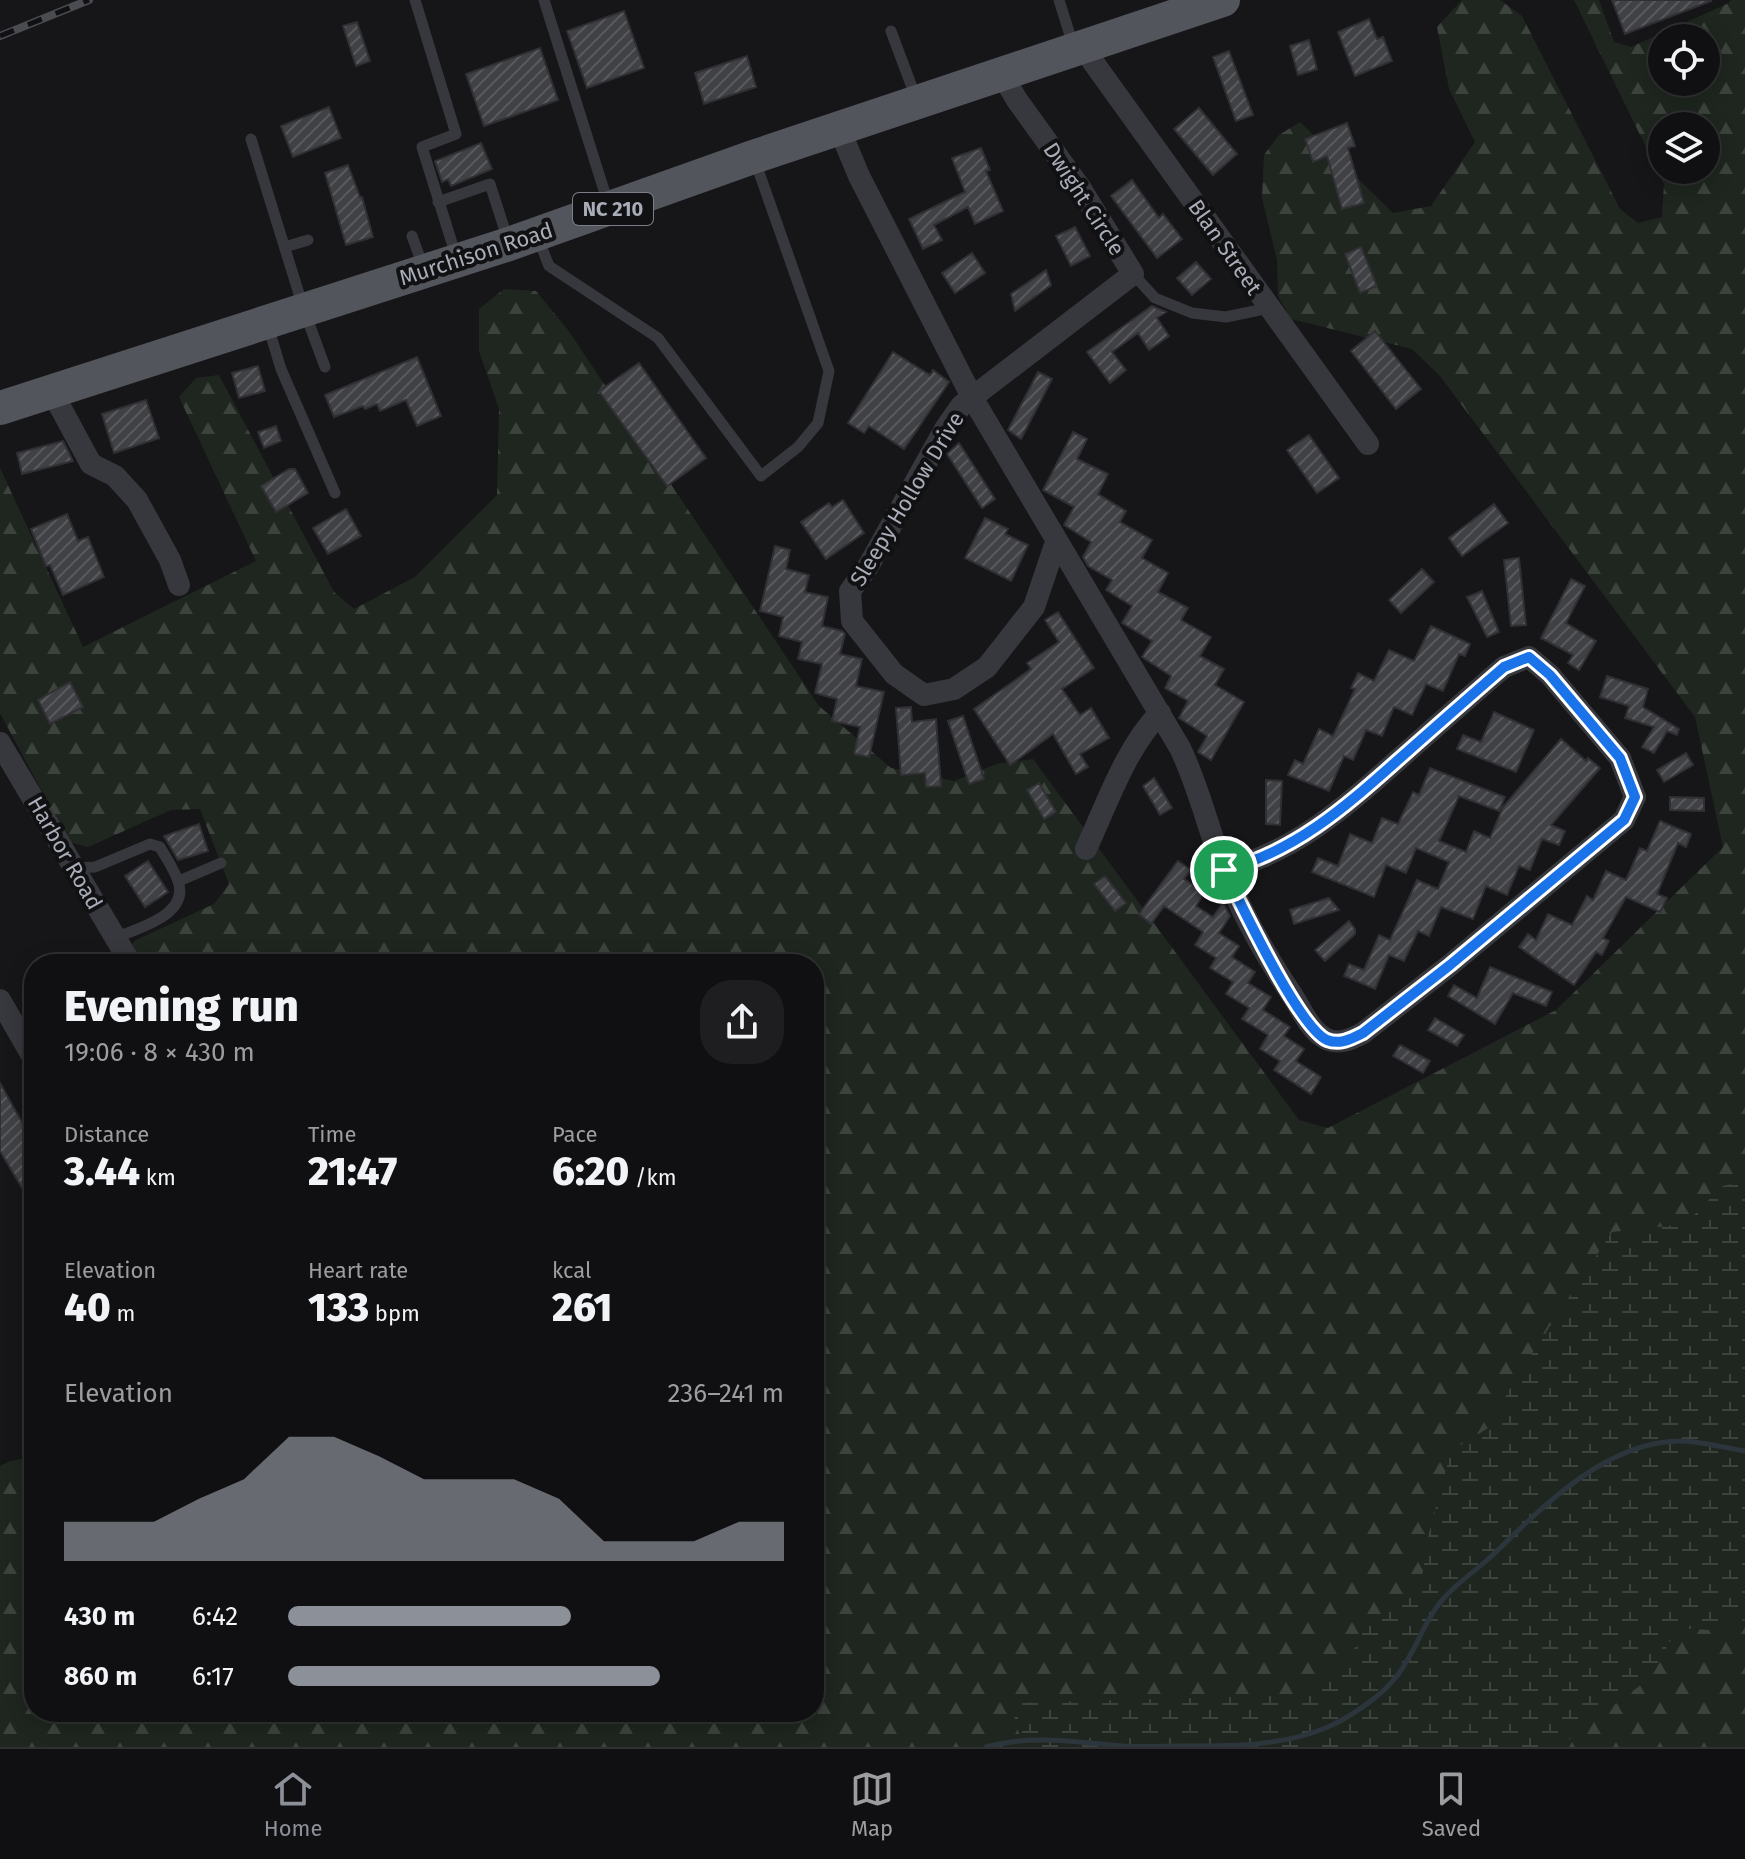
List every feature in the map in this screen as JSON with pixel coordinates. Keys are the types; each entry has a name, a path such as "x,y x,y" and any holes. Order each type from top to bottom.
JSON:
{"main road":[{"name":"Murchison Road","path":"0,408 523,240 753,157 1079,50 1173,13 1223,0"}],"street":[{"name":"Blan Street","path":"1079,50 1368,444"},
{"name":"Dwight Circle","path":"973,399 1133,274 1081,189 1002,75"},
{"name":"Sleepy Hollow Drive","path":"839,128 859,176 973,399 1160,713 1193,774 1224,870 1276,971 1314,1030 1324,1039 1347,1041 1363,1033 1624,820 1635,797 1620,758 1550,675 1529,657 1504,667 1335,816 1258,861 1224,870"},
{"path":"51,390 91,464 115,476 143,509 170,560 179,585"},
{"name":"Sleepy Hollow Drive","path":"973,399 961,406 945,429 869,565 850,591 852,621 894,674 924,695 954,689 987,667 1034,607 1056,542"},
{"path":"1086,849 1133,750 1148,725 1160,713"},
{"name":"Harbor Road","path":"4,759 125,954"},
{"path":"0,1000 24,1042"}],"lane":[{"path":"415,0 456,134 422,147 458,260"},
{"path":"544,0 610,210"},
{"path":"1059,0 1079,50"},
{"path":"891,31 917,101"},
{"path":"251,139 325,367"},
{"path":"438,202 490,184 523,240 549,266 658,338 761,476 798,447 818,423 829,371 753,157"},
{"path":"412,236 424,270"},
{"path":"285,247 308,240"},
{"path":"1133,274 1155,298 1192,313 1226,317 1269,308"},
{"path":"267,321 281,369 335,493"},
{"path":"74,868 95,867 150,844 156,845 179,881 180,896 167,915 115,938"},
{"path":"179,881 221,863"}],"green space":[{"path":"1462,0 1500,0 1522,16 1620,209 1638,223 1662,217 1664,184 1720,184 1720,112 1648,112 1648,151 1574,0 1599,0 1614,42 1631,47 1648,39 1648,96 1720,96 1720,24 1682,24 1731,0 1745,0 1745,1747 0,1747 0,1466 24,1459 24,1722 824,1722 824,954 131,954 134,941 214,904 229,884 200,809 171,810 88,847 69,842 0,713 0,468 83,647 256,561 179,397 196,378 219,375 334,592 354,609 415,577 497,495 499,409 479,351 479,309 504,289 536,291 568,330 819,706 891,768 954,781 996,764 1033,759 1299,1120 1328,1128 1556,1010 1723,847 1695,717 1440,376 1412,349 1291,319 1278,296 1277,260 1262,198 1264,155 1279,135 1300,122 1393,213 1431,206 1475,142 1449,89 1437,27"},
{"path":"1745,1181 1745,1620 1710,1630 1677,1628 1650,1678 1559,1747 1023,1747 1010,1703 1311,1695 1352,1658 1360,1629 1420,1590 1429,1533 1451,1451 1488,1428 1517,1376 1612,1232 1685,1224 1723,1186"}],"building":[{"path":"1612,0 1711,0 1711,1 1625,34"},
{"path":"624,11 644,68 587,88 567,31"},
{"path":"1369,19 1377,39 1383,37 1392,61 1355,76 1338,32"},
{"path":"357,22 370,61 356,66 343,26"},
{"path":"1309,40 1317,69 1298,75 1290,46"},
{"path":"540,48 558,100 484,126 466,74"},
{"path":"1229,51 1253,115 1236,121 1213,57"},
{"path":"747,56 756,87 704,104 695,73"},
{"path":"329,107 341,138 293,157 281,126"},
{"path":"1199,108 1237,154 1213,175 1174,129"},
{"path":"1347,123 1355,146 1348,148 1364,203 1342,209 1327,156 1313,162 1305,139"},
{"path":"481,143 492,169 451,186 448,179 442,182 435,161"},
{"path":"981,148 990,170 986,171 1003,211 975,224 968,207 934,225 942,240 923,249 909,219 965,192 952,158"},
{"path":"348,165 362,197 373,237 346,245 325,173"},
{"path":"1132,180 1159,218 1163,214 1182,239 1157,258 1111,196"},
{"path":"1075,227 1090,256 1071,266 1056,236"},
{"path":"1361,247 1377,286 1360,293 1345,254"},
{"path":"972,253 985,273 955,293 942,273"},
{"path":"1196,262 1211,279 1192,295 1177,278"},
{"path":"1046,270 1051,285 1015,311 1011,294"},
{"path":"1152,306 1166,312 1157,318 1169,336 1149,350 1138,333 1112,352 1126,370 1110,383 1087,352"},
{"path":"1375,331 1421,389 1396,409 1351,351"},
{"path":"893,352 930,375 933,370 949,382 904,449 869,426 864,433 848,423"},
{"path":"417,357 441,416 417,426 406,400 380,411 377,404 334,417 325,395"},
{"path":"639,363 706,458 667,486 599,391"},
{"path":"258,366 265,391 239,398 232,373"},
{"path":"1038,372 1052,379 1021,439 1008,430"},
{"path":"146,400 159,438 114,453 102,414"},
{"path":"276,426 281,441 264,448 258,432"},
{"path":"1073,432 1087,439 1077,459 1108,474 1098,494 1126,511 1120,522 1152,540 1142,558 1168,573 1158,592 1188,608 1181,620 1211,637 1200,656 1224,669 1215,685 1244,702 1211,760 1198,752 1207,736 1179,718 1188,701 1165,688 1171,676 1142,657 1152,641 1122,623 1132,606 1106,590 1112,580 1088,566 1083,557 1091,542 1064,525 1074,507 1043,490"},
{"path":"1309,435 1339,478 1317,493 1287,450"},
{"path":"63,441 73,461 22,474 17,453"},
{"path":"959,443 995,499 982,508 947,454"},
{"path":"289,469 295,469 308,493 276,512 261,486"},
{"path":"843,500 864,533 826,559 801,522 829,503 832,507"},
{"path":"1494,504 1508,523 1462,556 1449,538"},
{"path":"346,509 361,536 328,554 313,528"},
{"path":"67,514 78,541 88,537 104,577 63,595 50,565 46,566 31,529"},
{"path":"985,518 1008,529 1005,534 1028,545 1011,581 965,558"},
{"path":"775,546 790,550 786,569 809,575 805,592 828,597 822,626 845,634 840,654 862,659 856,686 884,692 869,757 854,754 860,727 832,721 837,699 815,693 822,664 798,659 802,642 779,636 783,617 760,611"},
{"path":"1519,558 1526,625 1511,626 1504,560"},
{"path":"1422,569 1434,582 1401,613 1389,600"},
{"path":"1571,579 1585,586 1566,623 1596,641 1579,670 1568,663 1573,655 1541,638"},
{"path":"1482,591 1499,632 1487,637 1467,597"},
{"path":"1058,612 1094,668 1062,689 1080,715 1091,708 1109,738 1080,754 1088,767 1076,774 1053,734 1010,765 974,709 1031,669 1027,663 1059,642 1045,620"},
{"path":"1431,626 1470,644 1465,656 1459,654 1443,691 1426,684 1412,715 1394,707 1382,736 1366,730 1353,760 1344,756 1329,791 1288,775 1295,760 1303,764 1319,729 1333,736 1355,689 1351,688 1358,673 1374,681 1389,650 1414,661"},
{"path":"1607,676 1648,689 1643,707 1679,729 1677,735 1667,731 1654,753 1642,747 1654,727 1625,718 1629,706 1600,697"},
{"path":"70,682 83,707 50,724 38,700"},
{"path":"911,707 912,722 936,719 941,786 926,787 925,773 901,775 896,708"},
{"path":"1494,712 1534,730 1516,772 1457,749 1463,735 1481,742"},
{"path":"963,716 984,779 969,784 948,721"},
{"path":"1561,739 1586,761 1588,758 1600,768 1551,825 1565,831 1559,845 1542,839 1530,870 1519,866 1507,895 1486,886 1473,919 1441,907 1429,936 1418,931 1404,961 1389,955 1375,989 1344,976 1349,964 1364,970 1379,935 1390,940 1417,880 1438,889 1449,862 1416,848 1406,873 1386,865 1374,897 1312,872 1318,858 1338,866 1350,834 1372,843 1382,818 1398,824 1413,792 1419,795 1430,768 1505,797 1499,811 1459,796 1439,841 1466,852 1474,831 1490,838 1503,807"},
{"path":"1686,753 1693,765 1664,782 1657,770"},
{"path":"1154,778 1172,808 1160,815 1143,786"},
{"path":"1266,780 1282,781 1280,825 1266,824"},
{"path":"1039,783 1056,812 1044,819 1027,790"},
{"path":"1670,797 1704,798 1704,811 1670,810"},
{"path":"1660,821 1691,834 1686,847 1678,843 1657,894 1667,898 1660,912 1626,897 1603,938 1609,941 1602,955 1596,952 1574,985 1519,947 1528,934 1536,940 1548,914 1572,925 1587,896 1593,900 1606,871 1626,880 1640,848 1647,851"},
{"path":"199,824 208,851 178,860 164,836"},
{"path":"148,861 168,892 145,907 125,876"},
{"path":"1178,861 1191,870 1184,879 1205,892 1196,906 1213,917 1223,902 1230,916 1219,933 1239,946 1232,957 1255,972 1248,983 1271,997 1263,1010 1290,1027 1284,1036 1304,1049 1296,1061 1321,1077 1311,1094 1274,1070 1280,1061 1260,1049 1268,1035 1242,1019 1249,1008 1226,994 1233,982 1210,968 1216,958 1195,945 1203,932 1164,906 1151,924 1139,914"},
{"path":"1105,876 1126,903 1115,911 1094,884"},
{"path":"1329,898 1339,910 1294,924 1290,910"},
{"path":"1349,921 1355,934 1325,961 1315,950"},
{"path":"1490,967 1552,992 1546,1006 1513,993 1495,1024 1448,996 1454,985 1477,998"},
{"path":"1435,1018 1464,1035 1457,1046 1428,1030"},
{"path":"1400,1045 1430,1061 1423,1073 1393,1056"},
{"path":"0,1083 24,1126 24,1191 0,1151"}],"waterway":[{"path":"986,1747 1038,1740 1131,1746 1234,1745 1288,1739 1323,1729 1362,1707 1390,1685 1446,1596 1579,1479 1627,1452 1652,1444 1687,1441 1745,1451"}],"railway":[{"path":"0,36 89,0"}],"route":[{"path":"1529,657 1550,675 1620,758 1635,797 1624,820 1450,965 1363,1033 1347,1041 1324,1039 1314,1030 1276,971 1224,870 1258,861 1294,843 1335,816 1504,667 1529,657"}]}
